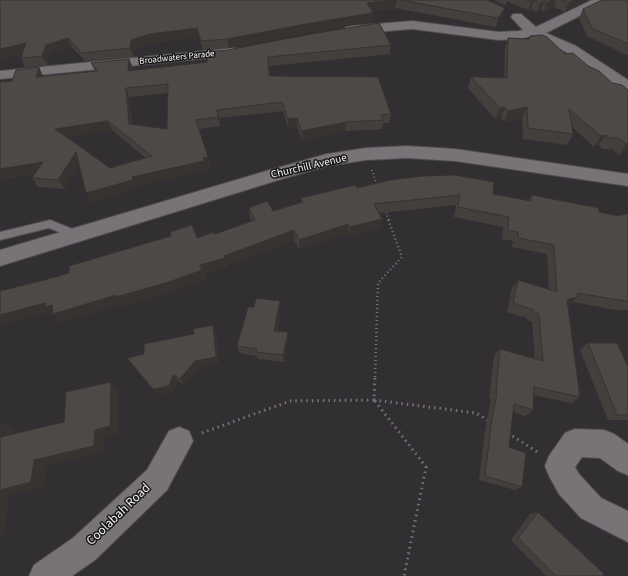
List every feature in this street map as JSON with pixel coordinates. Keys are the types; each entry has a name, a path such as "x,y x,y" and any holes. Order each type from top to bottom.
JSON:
{"street":[{"path":"340,32 381,26 412,25 499,36 519,35 541,29 601,0"},
{"path":"511,14 541,29 628,87"},
{"name":"Broadwaters Parade","path":"0,75 248,50"},
{"name":"Churchill Avenue","path":"0,258 279,173 327,160 366,154 407,152 456,155 628,180"},
{"name":"Coolabah Road","path":"45,576 84,549 157,480 179,441"},
{"path":"628,461 604,444 575,443 559,466 568,484 591,508 628,527"}],"lane":[{"path":"0,236 50,224 76,235"}],"path":[{"path":"366,154 379,191"},
{"path":"384,206 402,257 378,283 374,400 426,467 404,576"},
{"path":"179,441 290,401 374,400 476,413 495,425"},
{"path":"501,429 559,466"}],"building":[{"path":"0,0 392,0 367,3 373,13 227,39 201,41 197,28 150,34 131,40 130,48 82,53 68,38 46,45 42,56 21,58 26,43 0,49"},
{"path":"400,0 487,0 505,8 498,18"},
{"path":"534,0 553,0 547,3 544,1 540,3"},
{"path":"561,0 575,0 568,3"},
{"path":"602,0 628,0 628,44 592,28 583,9"},
{"path":"379,23 391,45 268,57 269,76 378,77 391,114 381,115 383,120 346,122 301,131 297,118 288,119 282,102 217,110 218,117 196,120 208,157 203,158 204,161 132,177 133,180 86,193 76,152 58,180 32,178 43,162 0,169 0,82 12,81 16,70 39,67 36,77 98,71 91,63 129,59 128,71 208,62 204,52 228,50","holes":["168,84 167,129 129,124 126,88","108,121 152,156 110,168 55,129"]},
{"path":"542,35 547,37 565,54 573,53 588,66 599,71 612,83 622,85 628,90 628,144 619,138 610,138 606,135 601,136 569,109 573,134 528,128 527,107 508,111 505,107 500,108 471,77 507,78 508,38 529,39 530,36"},
{"path":"455,175 494,182 493,194 531,201 532,195 599,208 599,212 618,216 628,213 628,301 578,293 577,297 567,300 580,397 534,387 533,410 514,404 509,447 526,453 522,487 485,476 491,425 497,393 500,349 543,361 539,314 533,312 534,310 513,303 518,280 557,292 554,245 518,238 518,232 508,230 509,217 458,207 460,195 374,204 382,219 350,227 348,224 299,240 294,230 224,256 225,258 200,265 202,270 169,282 116,297 116,295 53,314 52,305 45,307 45,303 0,315 0,291 69,273 69,266 171,236 170,232 192,225 197,238 214,232 215,234 255,220 249,208 267,201 273,211 303,202 301,198 355,185 357,188 390,180 423,176"},
{"path":"256,298 280,301 274,331 288,332 283,355 256,352 257,349 237,346 248,307 254,307"},
{"path":"213,325 216,357 195,361 180,379 173,375 169,386 153,389 127,358 144,354 144,344 194,334 193,329"},
{"path":"588,343 617,343 628,367 628,415 617,415"},
{"path":"111,382 110,426 95,430 94,446 34,460 31,482 0,490 0,437 64,422 66,392"},
{"path":"538,512 604,574 603,576 556,576 518,538"}]}
